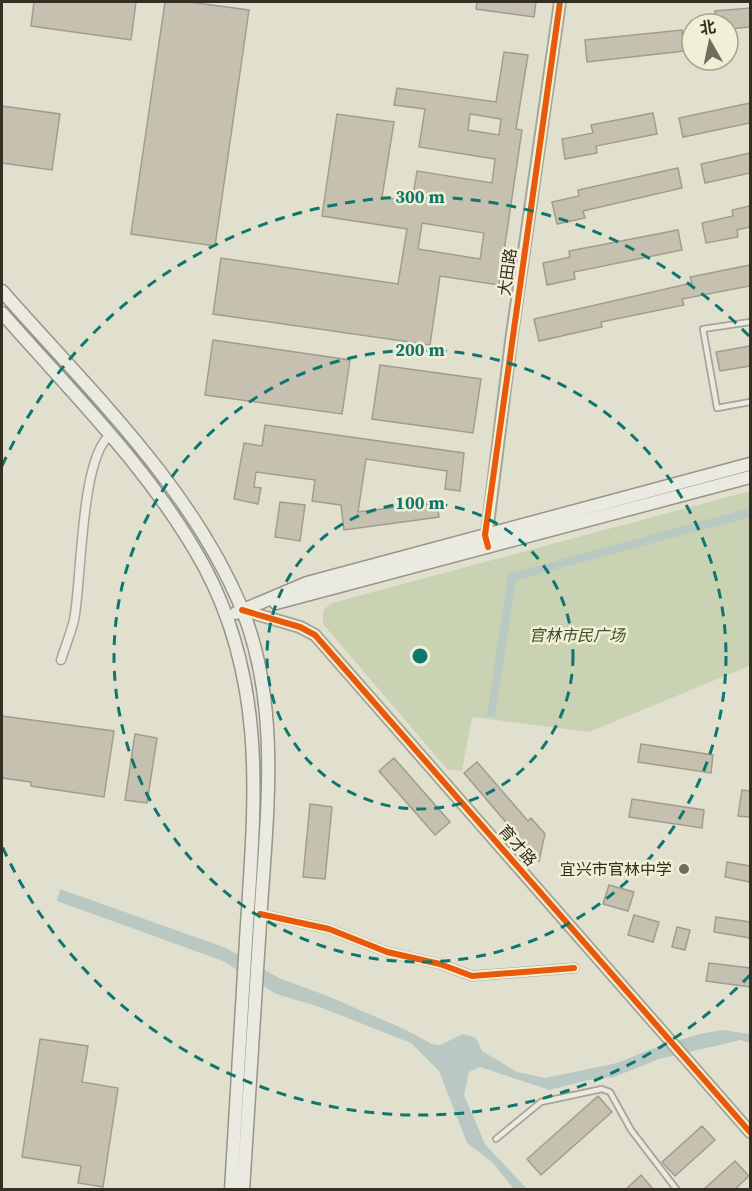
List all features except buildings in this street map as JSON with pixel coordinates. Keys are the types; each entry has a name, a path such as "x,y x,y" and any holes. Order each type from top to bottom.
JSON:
{"main road":[{"path":"2,291 134,440 176,493 219,562 242,610 260,668 268,739 243,1190"},
{"path":"2,313 110,435 166,504 205,569 226,617 244,673 254,740 254,811 231,1190"},
{"path":"486,541 750,464"},
{"path":"226,617 307,583 750,477"}],"street":[{"name":"大田路","path":"486,541 560,2"},
{"path":"61,660 74,619 83,531 96,455 103,441 110,435"},
{"name":"育才路","path":"242,610 300,627 315,635 750,1132"},
{"path":"260,914 330,929 387,952 440,964 472,976 574,968"}],"lane":[{"path":"750,321 703,330 717,408 750,402"},
{"path":"496,1139 541,1102 602,1089 610,1092 631,1130 677,1190"}],"green space":[{"name":"官林市民广场","path":"750,491 749,666 589,732 472,717 462,771 447,769 323,624 323,610 332,603"}],"shaded area":[{"path":"750,508 750,517 516,580 495,717 487,716 508,574"},
{"path":"60,889 226,948 279,978 404,1029 432,1044 440,1045 463,1034 476,1038 482,1051 517,1072 545,1078 617,1063 659,1046 722,1030 750,1034 750,1043 741,1040 659,1059 614,1077 593,1079 549,1090 480,1067 469,1072 464,1095 485,1144 527,1189 514,1189 492,1162 467,1143 439,1071 411,1043 317,1006 276,994 223,961 57,901"}],"cycle path":[{"path":"488,547 485,535 560,2"},
{"path":"242,610 300,627 315,635 750,1132"},
{"path":"260,914 329,929 387,952 440,964 472,976 574,968"}],"place":[{"name":"宜兴市官林中学","path":"684,869"}]}
